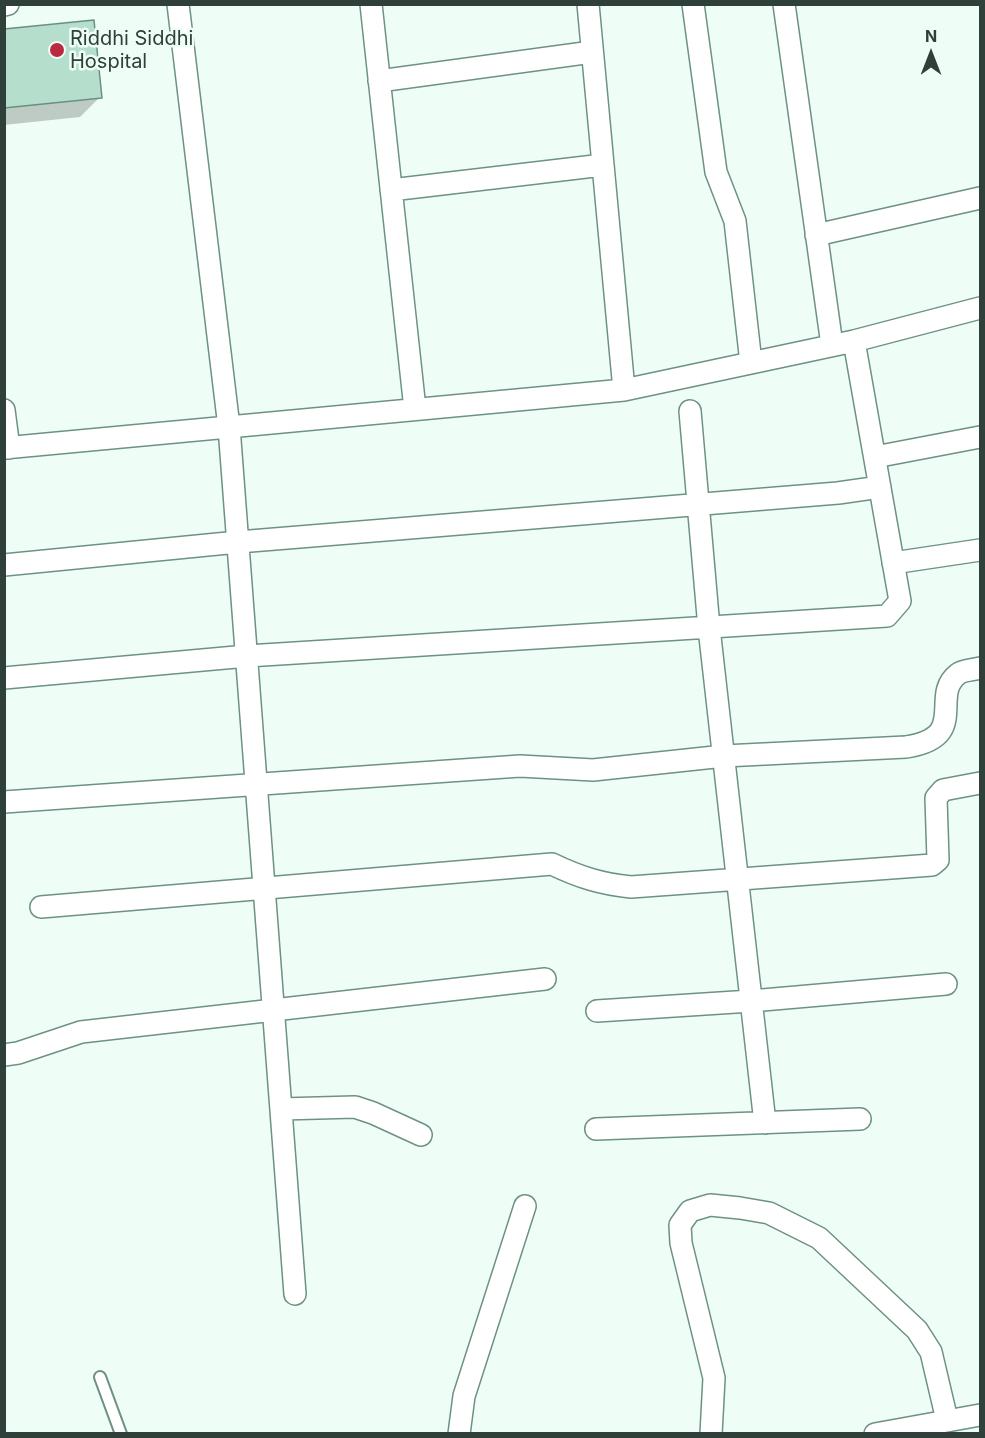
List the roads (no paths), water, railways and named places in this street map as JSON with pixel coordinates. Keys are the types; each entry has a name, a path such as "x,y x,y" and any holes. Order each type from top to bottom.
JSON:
{"street":[{"path":"178,4 229,427 295,1294"},
{"path":"371,4 415,409"},
{"path":"588,4 624,390"},
{"path":"693,4 716,172 735,221 751,363"},
{"path":"784,4 832,345"},
{"path":"380,81 592,52"},
{"path":"391,190 603,165"},
{"path":"816,235 981,198"},
{"path":"4,410 7,448 624,390 854,341 981,308"},
{"path":"4,678 247,657 887,616 900,601 854,341"},
{"path":"690,411 709,628 765,1123"},
{"path":"875,457 981,437"},
{"path":"4,565 238,542 880,487"},
{"path":"893,563 981,550"},
{"path":"4,802 520,766 593,770 724,756 918,745 935,739 945,725 953,680 959,673 981,668"},
{"path":"41,907 552,864 592,881 631,887 932,865 938,860 939,848 936,798 943,790 981,783"},
{"path":"4,1055 18,1053 81,1032 545,979"},
{"path":"597,1011 751,1001 946,984"},
{"path":"281,1109 355,1107 421,1135"},
{"path":"596,1129 860,1119"},
{"path":"711,1434 714,1378 681,1243 680,1225 690,1211 710,1205 769,1213 819,1238 918,1330 966,1421 876,1434"},
{"path":"459,1434 464,1396 525,1206"}],"lane":[{"path":"100,1377 121,1434"}],"place":[{"name":"Riddhi Siddhi Hospital","path":"57,50"}]}
